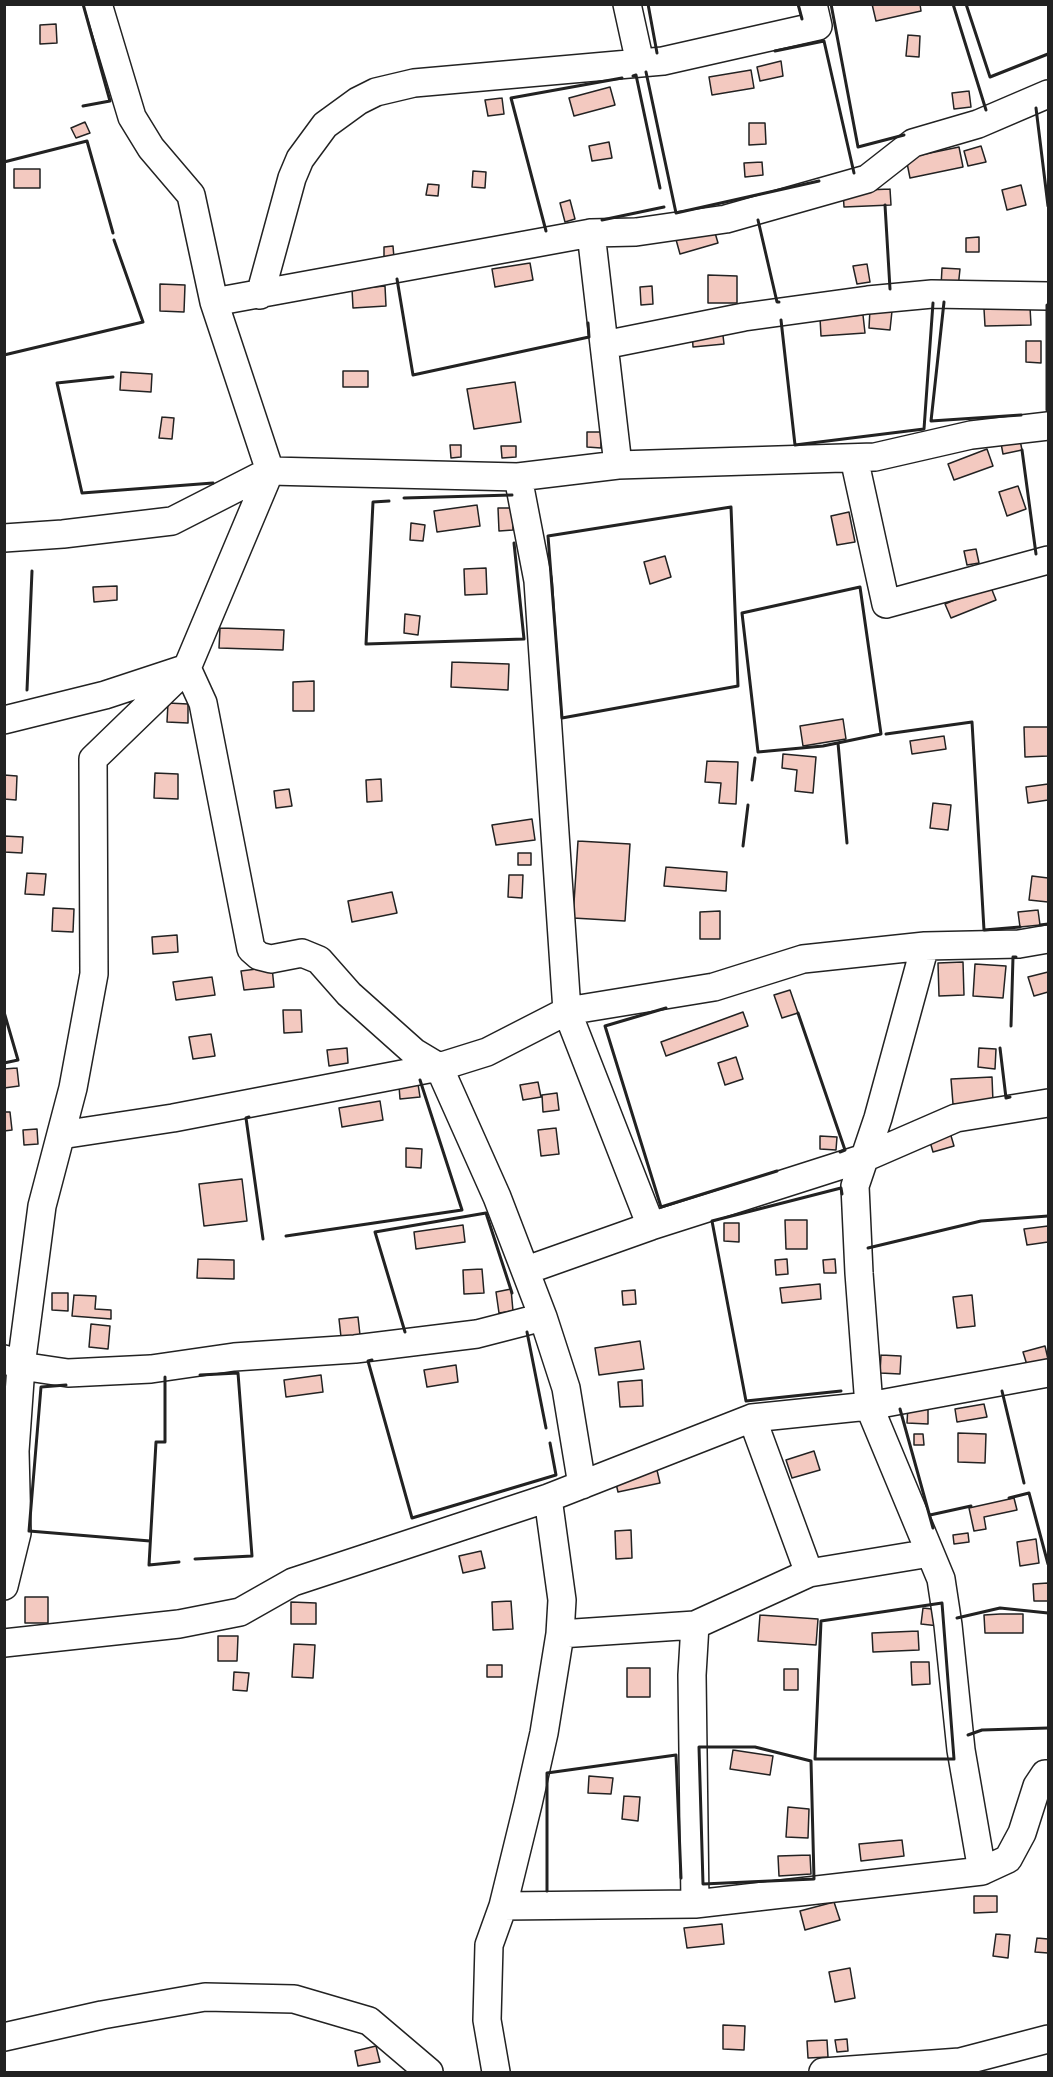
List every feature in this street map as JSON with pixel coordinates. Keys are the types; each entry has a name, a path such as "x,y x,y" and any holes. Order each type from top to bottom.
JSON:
{"street":[{"path":"4,1586 17,1533 13,1363 42,1206 73,1088 94,974 93,759 187,668 270,471 214,302 191,195 151,148 132,117 98,4"},
{"path":"627,4 640,63"},
{"path":"260,295 292,178 300,159 325,125 358,100 376,92 414,83 674,59 818,26 813,4"},
{"path":"214,302 591,232 636,232 726,219 813,197 867,179 913,143 978,124 1048,94"},
{"path":"591,232 618,465"},
{"path":"604,345 744,317 868,300 932,294 1048,296"},
{"path":"4,538 63,534 171,521 270,471 518,477 618,465 875,457 971,435 1048,426"},
{"path":"854,458 886,604 1048,560"},
{"path":"518,477 538,581 567,1011 651,1226"},
{"path":"4,720 105,695 187,668"},
{"path":"187,668 203,704 251,949 259,956 271,958 302,953 319,960 349,994 414,1052 439,1066 526,1270 543,1317 566,1388 582,1485"},
{"path":"61,1135 173,1118 439,1066 487,1052 567,1011 714,987 803,959 925,946 1019,944 1048,939"},
{"path":"925,946 878,1118 855,1186 869,1406 940,1579 948,1624 961,1750 982,1871"},
{"path":"526,1270 651,1226 864,1158 956,1118 1048,1103"},
{"path":"13,1363 68,1372 151,1369 234,1357 355,1349 477,1334 543,1317"},
{"path":"4,1643 179,1624 240,1612 293,1582 548,1498 752,1418 869,1406 1048,1373"},
{"path":"752,1418 809,1573"},
{"path":"496,2073 487,2020 489,1945 503,1906 544,1733 560,1634 562,1600 548,1498"},
{"path":"560,1634 695,1625 809,1573 930,1553"},
{"path":"695,1625 692,1675 695,1904"},
{"path":"503,1906 695,1904 982,1871 1008,1859 1022,1833 1037,1786 1045,1774 1048,1774"},
{"path":"4,2037 102,2015 204,1997 294,1999 369,2021 429,2073"},
{"path":"823,2073 967,2068 1048,2039"}],"building":[{"path":"872,4 920,4 921,11 876,21"},
{"path":"56,24 57,43 40,44 40,25"},
{"path":"908,35 920,36 919,57 906,56"},
{"path":"781,61 783,76 760,81 757,67"},
{"path":"751,70 754,88 712,95 709,77"},
{"path":"610,87 615,105 574,116 569,98"},
{"path":"969,91 971,107 954,109 952,93"},
{"path":"502,98 504,114 488,116 485,100"},
{"path":"85,122 90,133 76,138 71,128"},
{"path":"749,123 765,123 766,144 749,145"},
{"path":"609,142 612,158 592,161 589,146"},
{"path":"981,146 986,162 968,166 964,151"},
{"path":"959,147 963,167 910,178 906,158"},
{"path":"762,162 763,175 745,177 744,163"},
{"path":"14,169 40,169 40,188 14,188"},
{"path":"473,171 486,172 485,188 472,187"},
{"path":"428,184 439,185 438,196 426,195"},
{"path":"1021,185 1026,205 1007,210 1002,190"},
{"path":"890,189 891,205 844,207 843,191"},
{"path":"570,200 575,219 565,222 560,203"},
{"path":"713,226 718,243 680,254 675,236"},
{"path":"979,237 979,252 966,252 966,238"},
{"path":"393,246 394,258 384,258 384,247"},
{"path":"530,263 533,280 495,287 492,269"},
{"path":"867,264 870,282 857,284 853,266"},
{"path":"942,268 960,269 958,288 941,287"},
{"path":"708,275 737,276 737,303 708,303"},
{"path":"160,284 185,285 184,312 160,311"},
{"path":"385,286 386,306 353,308 352,289"},
{"path":"652,286 653,304 641,305 640,287"},
{"path":"1030,307 1031,325 985,326 984,309"},
{"path":"870,309 892,311 890,330 869,328"},
{"path":"863,315 865,333 821,336 820,318"},
{"path":"722,327 724,344 693,347 692,330"},
{"path":"1026,341 1041,341 1041,363 1026,362"},
{"path":"343,371 368,371 368,387 343,387"},
{"path":"121,372 152,374 151,392 120,390"},
{"path":"515,382 521,422 474,429 467,389"},
{"path":"162,417 174,418 172,439 159,438"},
{"path":"587,432 601,432 601,448 587,447"},
{"path":"1019,435 1022,450 1003,454 1000,438"},
{"path":"450,445 461,445 461,457 451,458"},
{"path":"501,446 516,446 516,457 502,458"},
{"path":"987,449 993,466 954,480 948,464"},
{"path":"1018,486 1026,509 1007,516 999,492"},
{"path":"477,505 480,526 437,532 434,511"},
{"path":"498,508 513,508 513,530 499,531"},
{"path":"849,512 855,542 837,545 831,516"},
{"path":"411,523 425,525 423,541 410,540"},
{"path":"976,549 979,563 967,565 964,551"},
{"path":"665,556 671,577 650,584 644,562"},
{"path":"486,568 487,594 465,595 464,569"},
{"path":"990,585 996,600 951,618 945,604"},
{"path":"117,586 117,600 94,602 93,587"},
{"path":"405,614 420,616 418,635 404,633"},
{"path":"220,628 284,630 283,650 219,648"},
{"path":"452,662 509,664 508,690 451,687"},
{"path":"314,681 314,711 293,711 293,682"},
{"path":"168,703 188,704 188,723 167,722"},
{"path":"843,719 846,739 803,746 800,726"},
{"path":"1024,727 1048,727 1048,756 1025,757"},
{"path":"944,736 946,749 912,754 910,741"},
{"path":"783,754 816,757 813,793 795,791 797,770 782,768"},
{"path":"707,761 738,762 736,804 719,803 721,783 705,782"},
{"path":"155,773 178,774 178,799 154,798"},
{"path":"4,775 17,776 16,800 4,799"},
{"path":"381,779 382,801 367,802 366,780"},
{"path":"1048,784 1048,800 1028,803 1026,787"},
{"path":"289,789 292,806 276,808 274,791"},
{"path":"933,803 951,805 948,830 930,828"},
{"path":"532,819 535,840 496,845 492,825"},
{"path":"4,836 23,837 22,853 4,852"},
{"path":"578,841 630,844 625,921 573,918"},
{"path":"518,853 531,853 531,865 518,865"},
{"path":"666,867 727,872 726,891 664,886"},
{"path":"27,873 46,874 44,895 25,894"},
{"path":"509,875 523,875 522,898 508,897"},
{"path":"1032,876 1048,878 1048,902 1029,900"},
{"path":"392,892 397,913 352,922 348,901"},
{"path":"53,908 74,909 73,932 52,931"},
{"path":"1038,910 1040,925 1020,927 1018,912"},
{"path":"720,911 720,939 700,939 700,912"},
{"path":"177,935 178,952 153,954 152,937"},
{"path":"963,962 964,995 939,996 938,963"},
{"path":"975,964 1006,966 1003,998 973,996"},
{"path":"272,967 274,987 244,990 241,971"},
{"path":"1048,972 1048,992 1034,996 1028,977"},
{"path":"212,977 215,995 176,1000 173,982"},
{"path":"790,990 798,1013 782,1018 774,995"},
{"path":"283,1010 301,1010 302,1032 284,1033"},
{"path":"743,1012 748,1026 666,1056 661,1042"},
{"path":"211,1034 215,1056 193,1059 189,1037"},
{"path":"347,1048 348,1063 329,1066 327,1050"},
{"path":"979,1048 996,1049 995,1069 978,1067"},
{"path":"736,1057 743,1079 725,1085 718,1063"},
{"path":"17,1068 19,1086 4,1088 4,1069"},
{"path":"992,1077 993,1102 953,1104 951,1079"},
{"path":"538,1082 541,1097 523,1100 520,1085"},
{"path":"418,1084 420,1097 400,1099 399,1086"},
{"path":"557,1093 559,1110 543,1112 542,1095"},
{"path":"380,1101 383,1120 342,1127 339,1108"},
{"path":"4,1112 10,1112 12,1130 4,1131"},
{"path":"556,1128 559,1154 541,1156 538,1130"},
{"path":"37,1129 38,1144 24,1145 23,1130"},
{"path":"949,1129 954,1146 933,1152 928,1135"},
{"path":"820,1136 837,1137 836,1150 820,1149"},
{"path":"406,1148 422,1149 421,1168 406,1167"},
{"path":"242,1179 247,1221 204,1226 199,1184"},
{"path":"785,1220 807,1220 807,1249 786,1249"},
{"path":"724,1223 739,1223 739,1242 724,1241"},
{"path":"463,1225 465,1242 416,1249 414,1232"},
{"path":"1048,1226 1048,1242 1027,1245 1024,1229"},
{"path":"198,1259 234,1260 234,1279 197,1278"},
{"path":"787,1259 788,1274 776,1275 775,1260"},
{"path":"835,1259 836,1273 824,1273 823,1260"},
{"path":"482,1269 484,1293 464,1294 463,1270"},
{"path":"820,1284 821,1299 782,1303 780,1288"},
{"path":"511,1289 513,1311 499,1313 496,1292"},
{"path":"635,1290 636,1304 623,1305 622,1291"},
{"path":"52,1293 68,1293 68,1311 52,1310"},
{"path":"74,1295 96,1296 95,1309 111,1310 111,1319 72,1316"},
{"path":"972,1295 975,1326 957,1328 953,1297"},
{"path":"358,1317 360,1335 341,1337 339,1319"},
{"path":"91,1324 110,1326 108,1349 89,1347"},
{"path":"640,1341 644,1369 599,1375 595,1348"},
{"path":"1045,1346 1048,1359 1027,1365 1023,1352"},
{"path":"881,1355 901,1356 900,1374 880,1373"},
{"path":"456,1365 458,1382 427,1387 424,1370"},
{"path":"321,1375 323,1392 286,1397 284,1380"},
{"path":"642,1380 643,1406 620,1407 618,1382"},
{"path":"984,1404 987,1417 957,1422 955,1409"},
{"path":"908,1405 928,1405 928,1424 907,1423"},
{"path":"958,1433 986,1434 985,1463 958,1462"},
{"path":"914,1434 923,1434 924,1445 914,1445"},
{"path":"814,1451 820,1470 792,1478 786,1460"},
{"path":"656,1466 660,1483 618,1492 614,1475"},
{"path":"1014,1498 1017,1510 984,1517 986,1529 974,1531 969,1508"},
{"path":"631,1530 632,1558 616,1559 615,1531"},
{"path":"968,1533 969,1542 954,1544 953,1535"},
{"path":"1036,1539 1039,1563 1020,1566 1017,1542"},
{"path":"481,1551 485,1568 463,1573 459,1556"},
{"path":"1048,1583 1048,1601 1034,1601 1033,1584"},
{"path":"25,1597 48,1597 48,1623 25,1623"},
{"path":"511,1601 513,1629 493,1630 492,1602"},
{"path":"291,1602 316,1603 316,1624 291,1624"},
{"path":"923,1608 941,1610 939,1626 921,1624"},
{"path":"1023,1614 1023,1633 985,1633 984,1615"},
{"path":"760,1615 818,1619 816,1645 758,1641"},
{"path":"918,1631 919,1650 873,1652 872,1633"},
{"path":"218,1636 238,1636 237,1661 218,1661"},
{"path":"294,1644 315,1645 313,1678 292,1677"},
{"path":"911,1662 929,1662 930,1684 912,1685"},
{"path":"487,1665 502,1665 502,1677 487,1677"},
{"path":"627,1668 650,1668 650,1697 627,1697"},
{"path":"784,1669 798,1669 798,1690 784,1690"},
{"path":"234,1672 249,1673 247,1691 233,1690"},
{"path":"733,1750 773,1756 770,1775 730,1769"},
{"path":"589,1776 613,1778 611,1794 588,1793"},
{"path":"624,1796 640,1797 638,1821 622,1819"},
{"path":"788,1807 809,1809 808,1838 786,1837"},
{"path":"902,1840 904,1856 861,1861 859,1844"},
{"path":"810,1855 811,1874 779,1876 778,1856"},
{"path":"974,1896 997,1896 997,1912 974,1913"},
{"path":"834,1902 840,1920 805,1930 800,1911"},
{"path":"722,1924 724,1944 687,1948 684,1928"},
{"path":"996,1934 1010,1935 1008,1958 993,1956"},
{"path":"1037,1938 1048,1939 1048,1953 1035,1952"},
{"path":"850,1968 855,1998 835,2002 829,1972"},
{"path":"723,2025 745,2026 744,2050 723,2049"},
{"path":"847,2039 848,2051 837,2052 835,2040"},
{"path":"827,2040 828,2057 808,2058 807,2041"},
{"path":"376,2046 380,2062 358,2066 355,2051"}],"wall":[{"path":"83,4 110,101 83,106"},
{"path":"648,4 657,53"},
{"path":"798,4 802,19"},
{"path":"831,4 858,147 904,135"},
{"path":"953,4 986,110"},
{"path":"966,4 990,77 1048,54"},
{"path":"775,51 824,41 854,173"},
{"path":"646,72 676,213 819,181"},
{"path":"633,76 636,75 660,188"},
{"path":"546,231 511,98 622,78"},
{"path":"1036,108 1048,206"},
{"path":"4,162 87,141 113,233"},
{"path":"885,205 890,289"},
{"path":"602,220 664,207"},
{"path":"758,220 777,302 779,302"},
{"path":"4,355 143,322 114,240"},
{"path":"397,279 413,375 589,337 588,323"},
{"path":"944,302 931,421 1021,415"},
{"path":"781,320 795,445 924,429 933,303"},
{"path":"1047,305 1047,410"},
{"path":"113,377 57,383 82,493 213,483"},
{"path":"1022,450 1036,554"},
{"path":"404,498 512,495"},
{"path":"389,501 373,502 366,644 524,639 514,543"},
{"path":"731,507 738,686 562,718 548,536 731,507"},
{"path":"27,690 32,571"},
{"path":"860,587 881,734 823,746 758,752 742,613 860,587"},
{"path":"886,734 972,722 984,930 1020,927"},
{"path":"838,743 847,843"},
{"path":"752,780 755,758"},
{"path":"743,846 748,805"},
{"path":"1040,925 1048,924"},
{"path":"1011,1026 1013,957 1016,957"},
{"path":"666,1008 605,1026 661,1207 777,1171"},
{"path":"4,1012 18,1060 4,1063"},
{"path":"798,1013 845,1150 840,1152"},
{"path":"1000,1048 1006,1098 1010,1097"},
{"path":"286,1236 462,1210 420,1080"},
{"path":"249,1117 246,1118 263,1239"},
{"path":"841,1391 746,1401 712,1221 841,1188 842,1194"},
{"path":"405,1332 375,1232 486,1213 512,1293"},
{"path":"868,1248 981,1221 1048,1216"},
{"path":"527,1332 546,1428"},
{"path":"372,1360 368,1361 412,1518 556,1475 550,1443"},
{"path":"195,1559 252,1556 238,1373 200,1375"},
{"path":"165,1377 165,1442 156,1442 149,1565 179,1562"},
{"path":"66,1385 41,1387 29,1531 150,1541"},
{"path":"1002,1391 1024,1483"},
{"path":"900,1409 933,1528"},
{"path":"1009,1498 1029,1493 1048,1564"},
{"path":"930,1515 971,1506"},
{"path":"942,1603 954,1759 815,1759 821,1621 942,1603"},
{"path":"957,1618 1000,1608 1048,1613"},
{"path":"968,1735 982,1730 1048,1728"},
{"path":"699,1747 755,1747 811,1761 814,1879 703,1884 699,1747"},
{"path":"547,1891 547,1773 676,1755 681,1878"}]}
